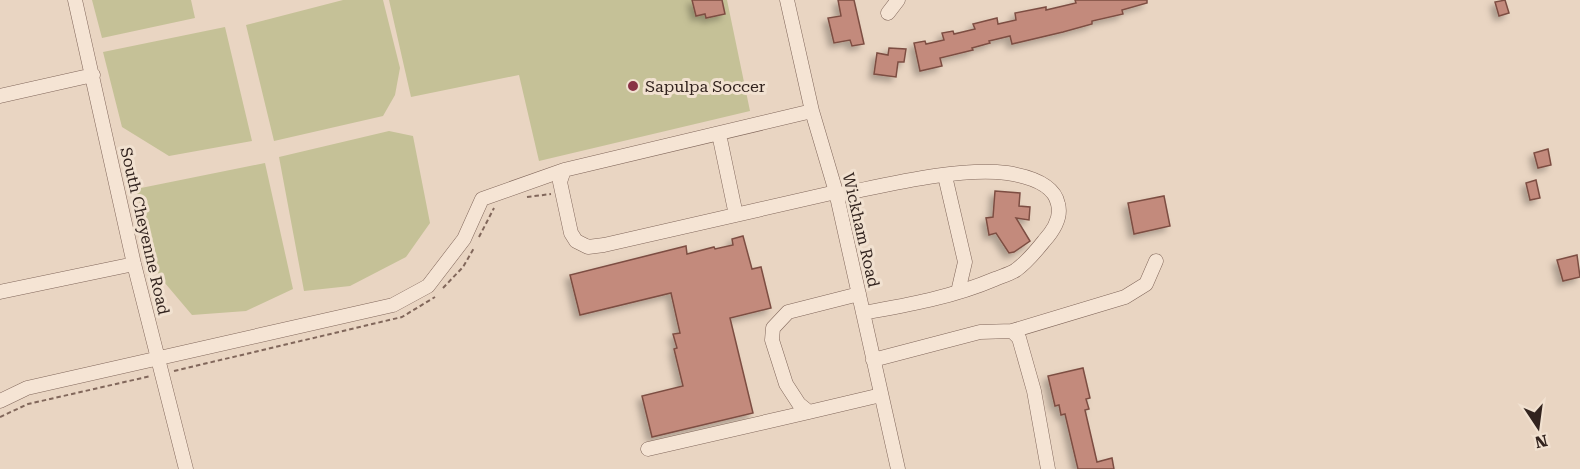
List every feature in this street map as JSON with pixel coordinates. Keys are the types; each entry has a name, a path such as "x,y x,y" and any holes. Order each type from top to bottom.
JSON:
{"street":[{"name":"South Cheyenne Road","path":"75,0 134,264 186,469"},
{"name":"Wickham Road","path":"787,0 812,111 836,194 898,469"},
{"path":"888,13 898,0"},
{"path":"0,96 93,75"},
{"path":"0,401 27,388 393,305 428,286 464,239 482,199 564,171 812,111"},
{"path":"719,134 736,215"},
{"path":"564,171 560,182 571,233 576,240 588,247 836,194 912,180 974,172 1008,174 1034,180 1050,188 1058,203 1059,213 1054,230 1015,271 958,292 863,313"},
{"path":"945,176 965,262 958,292"},
{"path":"873,360 980,332 1012,331 1125,297 1146,284 1156,261"},
{"path":"0,292 134,264"},
{"path":"809,412 799,404 786,384 772,340 774,328 788,312 859,294"},
{"path":"1012,331 1019,338 1034,391 1048,469"},
{"path":"648,449 881,396"}],"shaded area":[{"path":"92,0 191,0 195,18 102,38"},
{"path":"343,0 383,0 400,68 395,95 383,116 274,141 246,25"},
{"name":"Sapulpa Soccer","path":"389,0 727,0 750,111 539,161 519,75 411,97"},
{"path":"225,27 252,141 169,156 122,127 103,52"},
{"path":"389,131 413,136 430,223 406,257 350,286 304,291 279,157"},
{"path":"265,163 293,289 246,311 192,315 159,276 136,189"}],"building":[{"path":"692,0 722,0 725,14 706,18 705,14 696,16"},
{"path":"838,0 854,0 864,44 852,46 850,40 834,43 828,18 841,16"},
{"path":"1075,0 1147,0 1147,3 1122,10 1123,14 1092,21 1092,24 1063,32 1012,44 1010,36 989,41 990,43 972,48 973,50 940,58 942,66 920,71 914,43 925,41 926,44 944,40 942,33 953,31 954,34 975,29 973,24 997,18 998,24 1016,20 1015,13 1046,7 1046,10 1076,3"},
{"path":"1505,0 1509,13 1499,16 1495,2"},
{"path":"889,48 906,49 904,62 898,62 896,77 874,74 877,53 888,55"},
{"path":"1548,149 1551,165 1538,168 1534,153"},
{"path":"1536,180 1540,198 1530,200 1526,183"},
{"path":"995,191 1020,193 1019,206 1030,207 1029,220 1016,218 1030,241 1014,252 1009,253 996,233 989,235 986,218 993,217"},
{"path":"1164,196 1170,226 1134,234 1128,203"},
{"path":"743,236 752,269 761,267 771,308 730,318 753,413 652,437 642,396 683,386 674,349 677,348 673,334 680,333 671,293 580,315 570,275 686,246 687,254 733,245 732,239"},
{"path":"1577,255 1580,277 1563,281 1557,260"},
{"path":"1083,368 1090,398 1086,399 1089,409 1085,410 1097,462 1112,458 1114,469 1078,469 1065,414 1061,415 1059,405 1055,406 1048,376"}],"place":[{"name":"Sapulpa Soccer","path":"633,86"}]}
